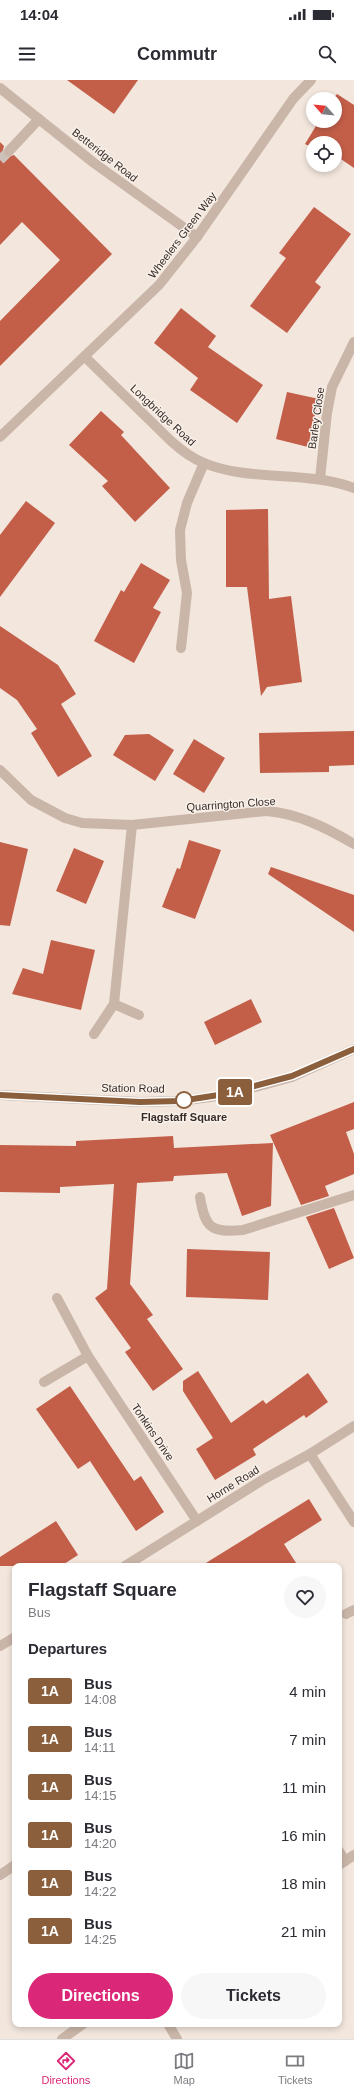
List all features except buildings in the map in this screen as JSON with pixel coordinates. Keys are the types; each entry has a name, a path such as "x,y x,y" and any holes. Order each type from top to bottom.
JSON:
{"street":[{"name":"Wheelers Green Way","path":"0,437 159,285 198,237 253,154 293,100 311,80"},
{"name":"Betteridge Road","path":"0,88 100,168 198,237"},
{"path":"9,151 39,119"},
{"name":"Barley Close","path":"320,479 327,413 332,387 354,342"},
{"name":"Longbridge Road","path":"85,357 171,441 185,453 204,463 243,472 320,479 354,488"},
{"path":"181,648 187,593 181,560 180,530 187,503 204,463"},
{"name":"Quarrington Close","path":"0,771 31,800 65,818 82,823 132,826 266,811 283,812 352,839"},
{"path":"94,1034 114,1004 132,826"},
{"path":"114,1004 139,1015"},
{"name":"Station Road","path":"0,1095 140,1102 180,1101 225,1094 284,1079 354,1049"},
{"path":"200,1197 203,1216 209,1224 218,1229 229,1231 243,1230 354,1195"},
{"name":"Tonkins Drive","path":"57,1298 88,1356 197,1521"},
{"path":"44,1382 88,1356"},
{"name":"Horne Road","path":"131,1563 264,1479 310,1454 354,1426"},
{"path":"310,1454 354,1522"},
{"path":"0,1646 12,1639"},
{"path":"342,1863 354,1855"},
{"path":"0,1875 12,1867"},
{"path":"62,2039 79,2027"},
{"path":"170,2027 177,2039"}],"tunnel":[{"path":"0,160 9,151"}],"bus line":[{"name":"1A","path":"0,1095 140,1102 180,1101 225,1094 292,1076 354,1049"}],"place":[{"name":"Flagstaff Square","path":"184,1100"}]}
